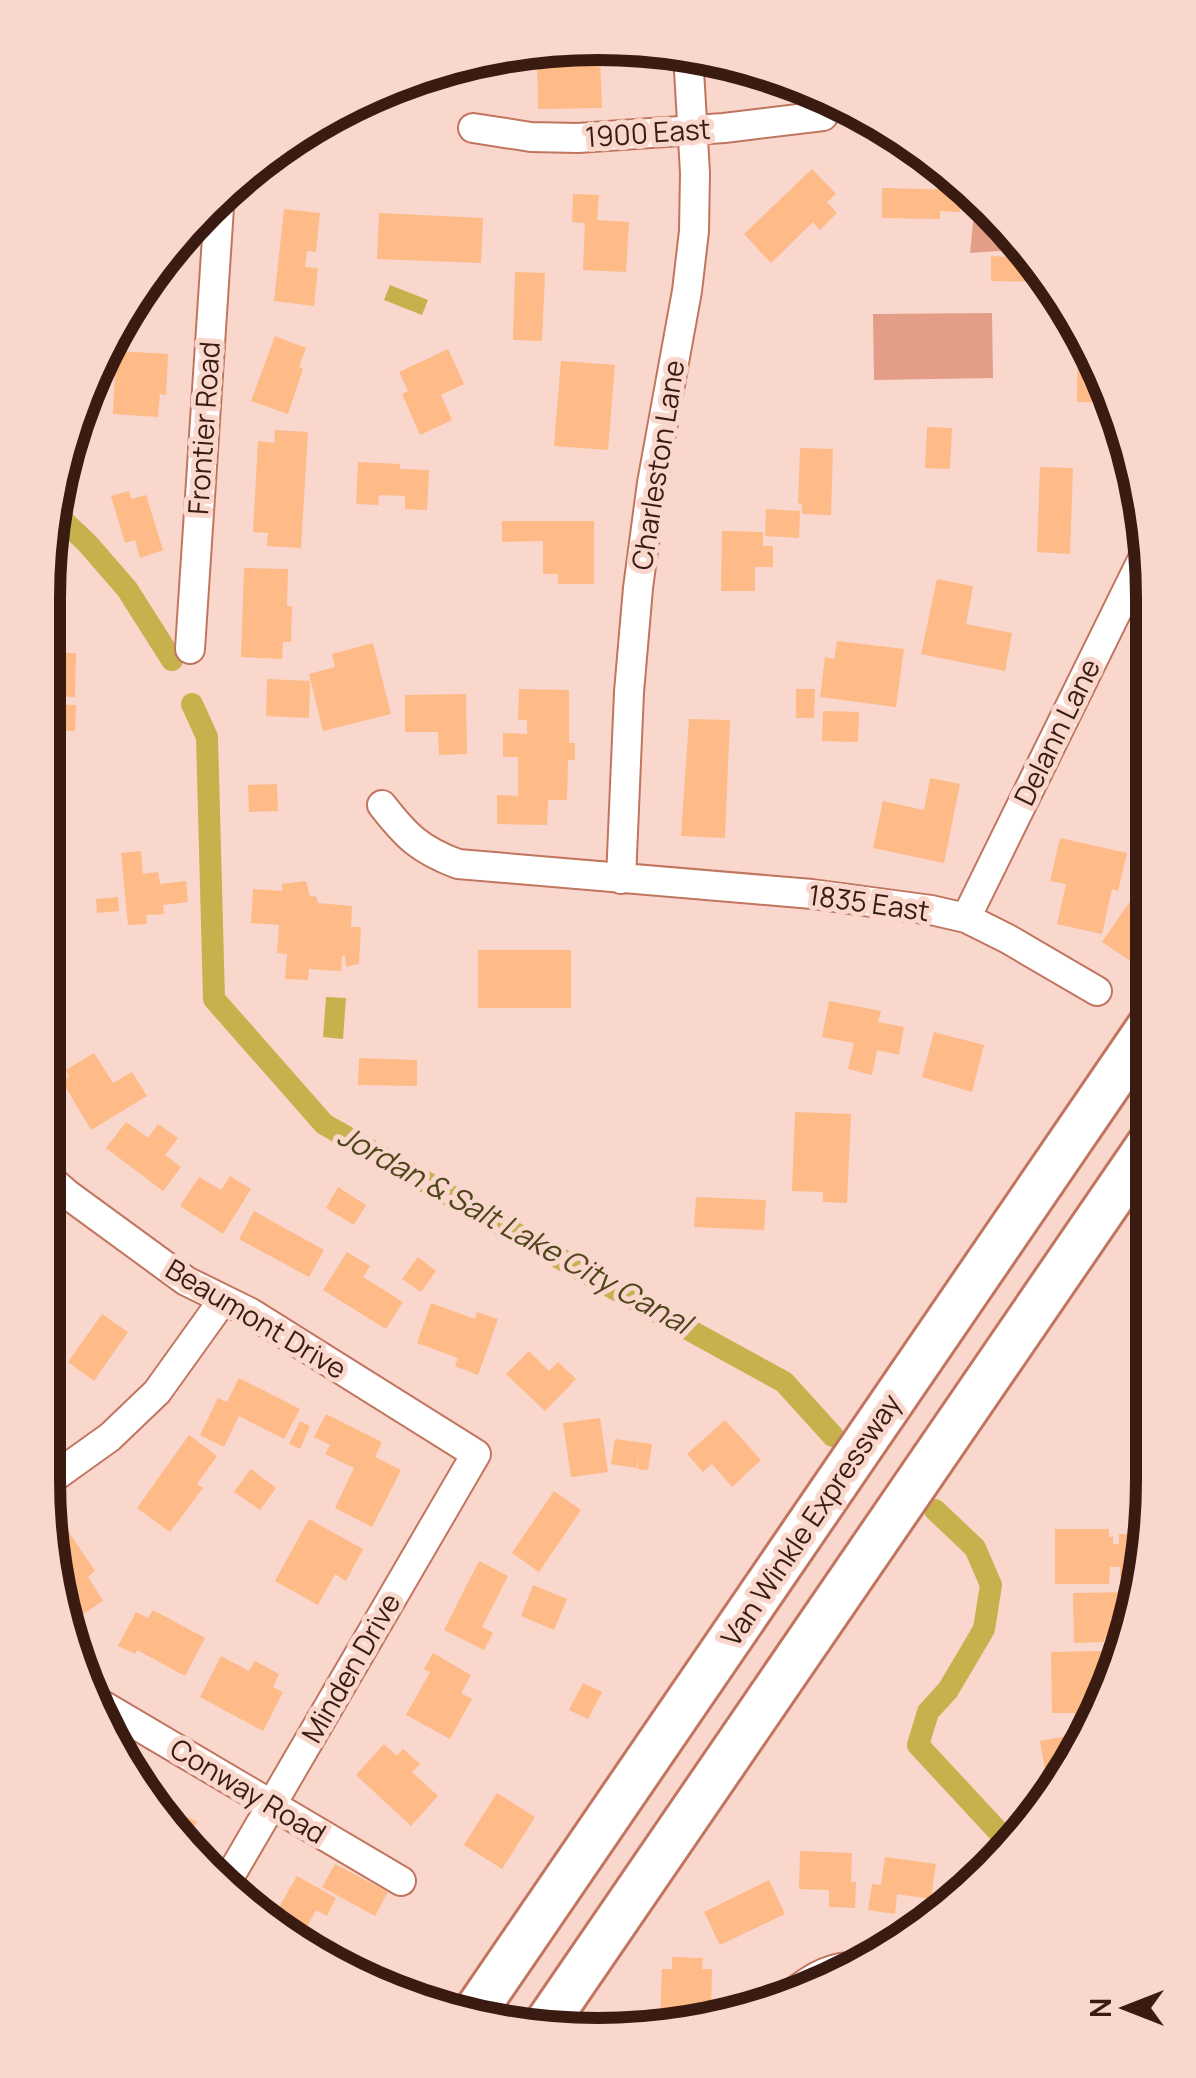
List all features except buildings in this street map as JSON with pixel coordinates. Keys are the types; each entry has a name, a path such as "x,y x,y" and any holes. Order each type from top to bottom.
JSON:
{"main road":[{"name":"Van Winkle Expressway","path":"479,2005 1136,1045"},
{"path":"551,2016 1136,1162"}],"street":[{"name":"Charleston Lane","path":"622,879 629,692 638,588 652,483 692,262 695,202 689,68"},
{"name":"1900 East","path":"473,128 555,138 692,130 822,116"},
{"name":"Frontier Road","path":"190,650 217,219"},
{"name":"Delann Lane","path":"966,918 1135,574"},
{"name":"1835 East","path":"382,805 403,832 422,848 458,864 854,898 932,910 966,918 1098,991"},
{"name":"Beaumont Drive","path":"60,1188 186,1281 251,1313 476,1454"},
{"path":"60,1473 110,1437 157,1392 223,1300"},
{"name":"Minden Drive","path":"232,1873 476,1454"},
{"name":"Conway Road","path":"112,1710 401,1881"}],"shaded area":[{"path":"974,214 1008,250 970,253"},
{"path":"390,285 428,300 422,315 384,300"},
{"path":"992,313 993,378 874,380 873,314"},
{"path":"326,997 346,998 343,1039 323,1037"}],"waterway":[{"name":"Jordan & Salt Lake City Canal","path":"66,523 127,589 172,660"},
{"name":"Jordan & Salt Lake City Canal","path":"192,704 207,737 214,999 324,1124 784,1382 833,1436"},
{"name":"Jordan & Salt Lake City Canal","path":"935,1510 975,1548 991,1585 984,1629 948,1690 928,1712 918,1745 1002,1835"}]}
